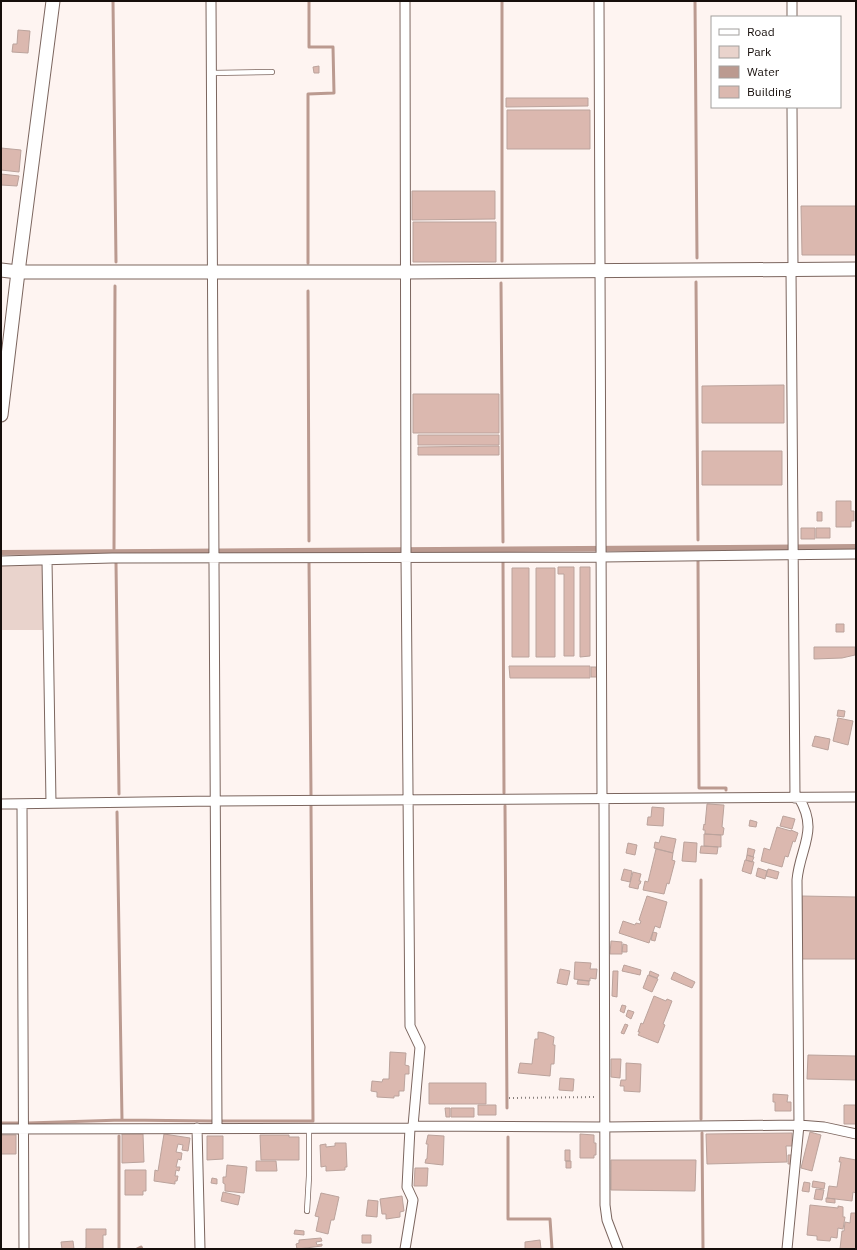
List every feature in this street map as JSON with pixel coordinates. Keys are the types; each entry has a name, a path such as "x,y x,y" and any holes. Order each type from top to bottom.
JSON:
{"street":[{"path":"1,415 53,1"},
{"path":"211,1 217,1128"},
{"path":"405,1 406,552 410,1026 420,1047 411,1127 407,1187 413,1200 405,1249"},
{"path":"599,1 605,1205 607,1220 618,1249"},
{"path":"792,1 792,16"},
{"path":"787,1249 799,1125 797,880 798,868 807,842 808,829 806,811 797,798 793,549 792,108"},
{"path":"1,270 18,272 405,272 856,269"},
{"path":"1,561 213,554 406,552 793,549 856,554"},
{"path":"47,560 51,803"},
{"path":"1,804 215,801 409,801 856,797"},
{"path":"22,804 22,1129 24,1249"},
{"path":"1,1129 309,1129 799,1125 824,1127 856,1134"},
{"path":"197,1128 200,1249"}],"lane":[{"path":"211,73 272,72"},
{"path":"306,1211 310,1176 309,1129"}],"path":[{"path":"509,1098 605,1097"}],"green space":[{"path":"43,563 43,630 1,630 1,565"}],"water":[{"path":"856,544 856,550 1,555 1,550"}],"building":[{"path":"18,30 30,31 28,53 12,52 13,44 17,44"},
{"path":"319,66 319,73 314,73 313,67"},
{"path":"506,98 588,98 588,106 506,107"},
{"path":"507,110 590,110 590,149 507,149"},
{"path":"1,148 21,150 19,172 1,170"},
{"path":"1,174 19,176 17,186 1,185"},
{"path":"412,191 495,191 495,219 412,220"},
{"path":"801,206 856,206 856,255 802,255"},
{"path":"413,222 496,222 496,262 413,262"},
{"path":"784,385 784,423 702,423 702,386"},
{"path":"413,394 499,394 499,433 413,433"},
{"path":"418,435 499,435 499,445 418,445"},
{"path":"499,446 499,455 418,455 418,447"},
{"path":"702,451 782,451 782,485 702,485"},
{"path":"836,501 851,501 851,511 854,511 854,521 851,521 851,527 836,527"},
{"path":"817,512 822,512 822,521 817,521"},
{"path":"801,528 815,528 815,539 801,539"},
{"path":"816,528 830,528 830,538 816,538"},
{"path":"558,567 574,567 574,656 564,656 564,574 558,574"},
{"path":"580,567 590,567 590,656 580,657"},
{"path":"512,568 529,568 529,657 512,657"},
{"path":"536,568 555,568 555,657 536,657"},
{"path":"836,624 844,624 844,632 836,632"},
{"path":"814,647 855,647 855,655 842,658 814,659"},
{"path":"509,666 590,666 590,678 510,678"},
{"path":"591,667 596,667 597,677 591,677"},
{"path":"838,710 845,711 844,717 837,716"},
{"path":"838,718 853,721 848,745 833,741"},
{"path":"815,736 830,739 828,750 812,746"},
{"path":"707,804 724,805 722,827 724,828 723,835 705,834 705,830 703,830 704,824 705,825"},
{"path":"652,807 664,808 663,826 647,825 648,817 651,817"},
{"path":"783,816 795,819 792,829 780,826"},
{"path":"750,820 757,822 756,827 749,826"},
{"path":"777,827 798,833 795,842 793,841 788,857 785,856 782,867 761,861 764,848 770,850"},
{"path":"704,834 721,835 721,847 704,846"},
{"path":"661,836 676,839 673,853 654,848 655,842 659,843"},
{"path":"684,842 697,843 696,862 682,861"},
{"path":"628,843 637,845 635,855 626,853"},
{"path":"701,846 718,847 717,854 700,853"},
{"path":"748,848 755,850 753,857 747,855"},
{"path":"656,849 673,853 672,860 675,861 669,884 667,883 664,894 643,890 645,881 648,882"},
{"path":"747,855 754,857 752,862 746,860"},
{"path":"745,860 754,862 751,874 742,871"},
{"path":"758,868 767,871 765,879 756,876"},
{"path":"624,869 632,871 630,882 621,880"},
{"path":"768,869 779,872 777,879 766,876"},
{"path":"633,872 641,874 639,881 641,881 638,889 629,887"},
{"path":"647,896 667,902 660,928 655,926 649,943 619,933 623,921 635,925 636,923 640,924 641,921 639,920"},
{"path":"802,896 856,897 856,959 802,959"},
{"path":"653,932 657,933 655,941 651,940"},
{"path":"611,941 622,942 622,954 610,954"},
{"path":"623,944 627,945 627,952 622,952"},
{"path":"575,962 591,963 590,969 597,969 596,979 590,978 590,981 574,979"},
{"path":"624,965 641,970 640,975 622,971"},
{"path":"560,969 570,971 567,985 557,983"},
{"path":"613,971 618,971 617,997 612,996"},
{"path":"650,971 659,975 657,978 649,975"},
{"path":"674,972 695,982 692,988 671,979"},
{"path":"648,975 658,979 652,992 643,988"},
{"path":"578,980 589,981 589,985 577,984"},
{"path":"654,996 666,1001 667,999 672,1001 663,1024 665,1025 658,1043 638,1035 640,1032 638,1032 641,1023 643,1024"},
{"path":"622,1005 626,1006 624,1013 620,1011"},
{"path":"628,1010 634,1012 631,1019 626,1016"},
{"path":"625,1024 628,1025 624,1034 621,1033"},
{"path":"538,1032 554,1037 554,1064 551,1064 550,1076 518,1073 520,1063 532,1064 535,1039 538,1039"},
{"path":"390,1052 406,1053 405,1065 409,1066 409,1074 405,1074 404,1091 399,1091 399,1096 394,1096 394,1098 377,1097 377,1092 371,1091 372,1081 382,1082 383,1079 389,1079"},
{"path":"808,1055 856,1056 856,1080 807,1079"},
{"path":"611,1059 621,1059 620,1078 611,1077"},
{"path":"626,1063 641,1064 640,1092 624,1091 624,1086 620,1086 621,1080 626,1080"},
{"path":"560,1078 574,1079 573,1091 559,1090"},
{"path":"429,1083 486,1083 486,1104 429,1104"},
{"path":"773,1094 788,1095 787,1102 791,1102 791,1111 775,1111"},
{"path":"478,1105 496,1105 496,1115 478,1115"},
{"path":"844,1105 856,1105 856,1124 844,1124"},
{"path":"445,1108 450,1108 450,1117 446,1117"},
{"path":"451,1108 474,1108 474,1117 451,1117"},
{"path":"810,1132 821,1135 812,1171 801,1168"},
{"path":"792,1133 792,1146 786,1146 787,1162 707,1164 706,1134"},
{"path":"122,1134 143,1134 144,1162 122,1163"},
{"path":"164,1134 190,1138 188,1151 182,1150 183,1145 178,1144 176,1152 182,1153 181,1160 178,1159 176,1167 180,1167 179,1171 176,1170 175,1176 178,1176 175,1184 154,1181 155,1170 158,1171"},
{"path":"580,1134 594,1135 596,1155 594,1155 594,1158 580,1158"},
{"path":"1,1135 16,1135 16,1154 1,1154"},
{"path":"260,1135 289,1135 289,1137 299,1137 299,1160 261,1160"},
{"path":"428,1135 444,1136 443,1165 425,1163 427,1159 428,1144 426,1144"},
{"path":"207,1136 223,1136 223,1159 207,1160"},
{"path":"335,1143 346,1143 347,1167 345,1167 345,1170 326,1171 326,1166 321,1167 320,1145 326,1144 326,1147 335,1146"},
{"path":"565,1150 570,1150 570,1161 565,1161"},
{"path":"788,1155 792,1155 792,1164 788,1164"},
{"path":"840,1157 856,1160 856,1193 853,1192 852,1201 827,1198 829,1186 837,1187 841,1162 839,1162"},
{"path":"611,1160 696,1160 695,1191 611,1190"},
{"path":"256,1161 276,1161 277,1171 256,1171"},
{"path":"566,1161 571,1161 571,1168 566,1168"},
{"path":"227,1165 247,1167 244,1193 225,1191 223,1177 226,1177"},
{"path":"415,1168 428,1168 427,1186 414,1186"},
{"path":"125,1170 146,1170 146,1191 143,1191 143,1195 125,1195"},
{"path":"212,1178 217,1179 217,1184 211,1183"},
{"path":"813,1181 825,1183 824,1189 812,1187"},
{"path":"804,1182 810,1183 809,1192 802,1191"},
{"path":"816,1189 824,1190 822,1200 814,1199"},
{"path":"223,1192 240,1196 238,1205 221,1201"},
{"path":"321,1193 339,1197 334,1220 331,1220 328,1234 316,1231 319,1217 315,1216"},
{"path":"402,1196 404,1211 400,1212 400,1217 386,1219 386,1214 382,1214 380,1199"},
{"path":"826,1198 835,1199 835,1203 826,1202"},
{"path":"368,1200 378,1201 377,1217 366,1216"},
{"path":"810,1205 838,1208 838,1206 843,1207 843,1217 845,1217 843,1229 838,1228 837,1238 831,1237 830,1241 817,1240 817,1236 807,1235"},
{"path":"851,1213 856,1213 856,1249 840,1249 842,1231 844,1231 845,1222 850,1223"},
{"path":"86,1229 106,1229 106,1235 103,1235 103,1249 85,1249"},
{"path":"295,1230 304,1231 304,1235 294,1234"},
{"path":"362,1235 371,1235 371,1243 362,1243"},
{"path":"321,1238 322,1241 316,1242 317,1245 322,1244 322,1246 297,1249 296,1244 299,1243 299,1240"},
{"path":"540,1240 541,1249 525,1249 525,1242"},
{"path":"73,1241 74,1249 62,1249 61,1242"}],"waterway":[{"path":"113,1 116,262"},
{"path":"308,263 308,94 334,93 333,47 309,47 309,1"},
{"path":"502,1 502,261"},
{"path":"695,1 697,258"},
{"path":"696,282 698,540"},
{"path":"501,283 503,542"},
{"path":"114,549 115,286"},
{"path":"308,291 309,541"},
{"path":"698,559 699,788 726,788 726,790"},
{"path":"503,561 504,793"},
{"path":"309,562 311,795"},
{"path":"116,563 119,794"},
{"path":"220,1121 313,1121 311,806"},
{"path":"505,806 507,1108"},
{"path":"117,812 122,1120"},
{"path":"701,880 701,1119"},
{"path":"28,1123 122,1120 212,1121"},
{"path":"1,1123 19,1123"},
{"path":"702,1133 703,1249"},
{"path":"119,1136 119,1249"},
{"path":"508,1137 508,1219 550,1219 552,1249"},
{"path":"137,1249 141,1247 142,1249"}]}
